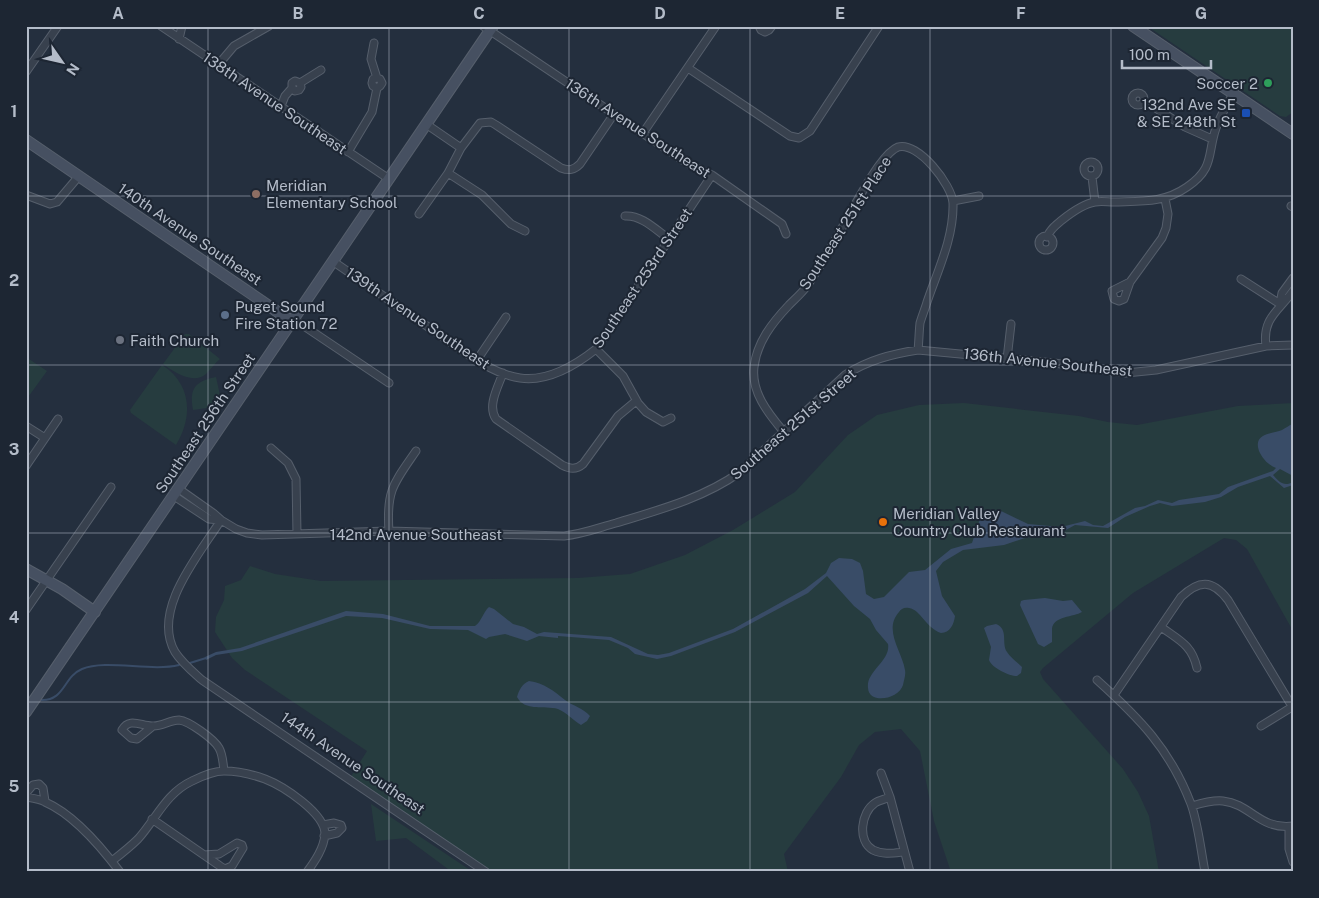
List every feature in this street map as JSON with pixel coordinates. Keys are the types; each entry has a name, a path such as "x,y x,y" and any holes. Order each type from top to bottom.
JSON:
{"main road":[{"path":"1133,26 1233,94 1291,130"},
{"name":"Southeast 256th Street","path":"26,712 291,321 334,262 489,28"},
{"name":"140th Avenue Southeast","path":"26,140 291,321"},
{"path":"26,569 46,582 62,589 95,612"}],"street":[{"path":"26,72 58,26"},
{"name":"138th Avenue Southeast","path":"161,26 389,179"},
{"path":"179,39 182,26"},
{"path":"218,65 234,46 269,26"},
{"path":"643,133 716,26"},
{"path":"759,26 760,30 765,32 772,26"},
{"path":"688,68 790,136 795,138 802,137 810,131 880,26"},
{"name":"136th Avenue Southeast","path":"489,28 687,163 712,175 782,224 786,234"},
{"path":"348,152 372,112 376,97 377,88 372,83 373,79 377,78 371,59 374,43"},
{"path":"281,106 284,96 292,88 295,91 299,90 301,87 300,83 321,70"},
{"path":"1048,237 1050,231 1076,210 1095,202 1165,199 1187,187 1206,168 1219,118 1233,94"},
{"path":"1144,102 1193,131 1212,139"},
{"path":"419,214 448,173 461,148 477,126 485,122 496,125 561,168 569,171 580,164 614,114"},
{"path":"426,124 461,148"},
{"name":"Southeast 251st Place","path":"783,431 761,400 756,384 754,369 762,340 772,325 804,290 817,271 864,188 884,159 891,151 899,147 906,147 914,151 936,168 953,201"},
{"path":"448,173 482,196 507,220 525,231"},
{"name":"Southeast 253rd Street","path":"503,373 519,378 534,379 554,374 596,349 712,175"},
{"path":"26,195 50,204 57,202 79,176"},
{"path":"1092,177 1095,202"},
{"path":"918,350 920,323 946,247 952,223 953,201 980,196"},
{"path":"1130,282 1162,238 1168,214 1165,199"},
{"path":"625,216 643,220 669,239"},
{"name":"139th Avenue Southeast","path":"334,262 477,360 503,373"},
{"path":"1280,304 1282,293 1293,278"},
{"path":"1241,279 1280,304"},
{"path":"1266,346 1266,329 1280,304 1293,291"},
{"path":"477,360 506,317"},
{"name":"140th Avenue Southeast","path":"291,321 298,322 389,383"},
{"path":"1007,359 1011,324"},
{"name":"136th Avenue Southeast","path":"918,350 1126,373 1156,370 1266,346 1293,345"},
{"path":"596,349 623,376 636,401 646,412 660,421 666,422 671,418"},
{"name":"Southeast 251st Street","path":"613,524 661,510 725,483 740,472 845,375 875,359 918,350"},
{"path":"503,373 492,407 492,413 496,419 562,465 572,468 578,468 583,464 618,416 636,401"},
{"path":"26,466 58,419"},
{"path":"26,426 45,438"},
{"path":"271,448 288,463 296,479 297,534"},
{"path":"389,531 389,497 396,480 416,451"},
{"path":"26,610 111,487"},
{"name":"142nd Avenue Southeast","path":"176,493 209,519 221,520 236,529 262,535 389,531 564,536 580,535 613,524"},
{"name":"144th Avenue Southeast","path":"221,520 173,598 169,613 170,639 174,651 180,660 202,680 486,872"},
{"path":"1114,696 1181,597 1196,585 1211,584 1228,600 1292,708 1261,726"},
{"path":"1161,627 1190,649 1197,668"},
{"path":"1097,680 1152,733 1172,763 1192,806 1205,872"},
{"path":"153,726 177,720 193,725 219,748 224,771"},
{"path":"112,861 138,838 170,796 193,780 224,771 266,779 310,808 323,825 324,835 316,858 308,872"},
{"path":"881,773 890,797 910,872"},
{"path":"44,801 45,793 43,788 39,784 33,785 26,795 57,808 85,832 120,872"},
{"path":"890,797 875,802 868,811 862,834 866,844 874,850 886,854 904,852"},
{"path":"1192,806 1208,801 1223,801 1242,808 1268,824 1280,827 1291,826 1290,849 1293,862"},
{"path":"152,819 204,855 227,869 232,866 243,848 237,843 219,854 204,855"},
{"path":"323,825 334,823 342,828 337,833 324,835"}],"green space":[{"path":"1147,26 1293,26 1293,112 1286,117 1280,116"},
{"path":"185,334 189,334 220,359 201,377 190,378 184,376 163,364"},
{"path":"26,357 47,371 26,400"},
{"path":"162,365 179,382 187,402 185,423 176,445 131,413 130,410"},
{"path":"216,377 222,404 220,406 193,410 192,397 195,387 203,381"},
{"path":"964,403 1079,416 1137,425 1238,406 1293,403 1293,631 1247,549 1236,540 1224,538 1133,593 1040,672 1043,679 1123,769 1138,792 1149,816 1159,872 951,872 934,821 920,751 901,729 875,732 859,745 841,777 784,854 788,872 486,872 350,778 367,751 245,670 232,658 215,632 216,617 224,600 225,586 241,580 250,566 275,574 321,581 578,578 630,574 685,555 733,530 795,492 848,435 877,415 919,405"},
{"path":"371,804 473,872 452,872 406,838 376,841"}],"water":[{"path":"1293,424 1293,476 1280,469 1273,475 1282,483 1293,482 1293,485 1284,488 1270,476 1238,487 1221,497 1205,502 1172,506 1160,503 1150,506 1125,517 1108,528 1075,525 1064,531 1025,538 1004,545 963,550 943,562 936,571 942,596 955,616 953,625 949,630 941,633 931,627 913,609 903,608 900,611 895,619 893,633 903,663 905,678 900,690 890,697 873,697 868,688 871,676 886,656 888,644 876,630 870,619 854,606 827,576 808,593 735,632 671,656 657,659 635,654 628,648 609,640 539,636 527,641 505,634 486,639 468,630 430,629 382,618 346,616 242,651 216,655 206,660 205,657 216,652 240,648 346,611 383,614 430,626 475,626 489,607 513,624 537,634 544,632 611,637 648,654 669,653 733,629 805,589 826,573 831,563 839,558 852,559 860,563 866,594 874,599 884,597 909,572 925,570 951,549 972,543 981,516 989,511 1001,511 1028,524 1061,527 1085,521 1093,525 1103,526 1135,508 1158,500 1172,503 1179,500 1219,494 1228,487 1273,471 1276,468 1266,461 1259,451 1259,441 1264,435 1282,430"},
{"path":"1045,598 1063,601 1072,600 1082,612 1056,622 1052,629 1052,642 1044,647 1038,644 1020,605 1021,601 1024,600"},
{"path":"996,624 1000,626 1004,633 1007,652 1022,667 1021,673 1017,676 1001,671 989,660 991,647 984,628"},
{"path":"529,681 548,688 584,711 590,716 587,721 581,725 558,709 535,707 520,702 517,697 519,692"}],"waterway":[{"path":"190,663 206,658"},
{"path":"41,700 55,697 71,677 82,669 92,666 168,667 179,665"}],"place":[{"name":"Soccer 2","path":"1268,83"},
{"name":"132nd Ave SE & SE 248th St","path":"1246,113"},
{"name":"Meridian Elementary School","path":"256,194"},
{"name":"Puget Sound Fire Station 72","path":"225,315"},
{"name":"Faith Church","path":"120,340"},
{"name":"Meridian Valley Country Club Restaurant","path":"883,522"}]}
